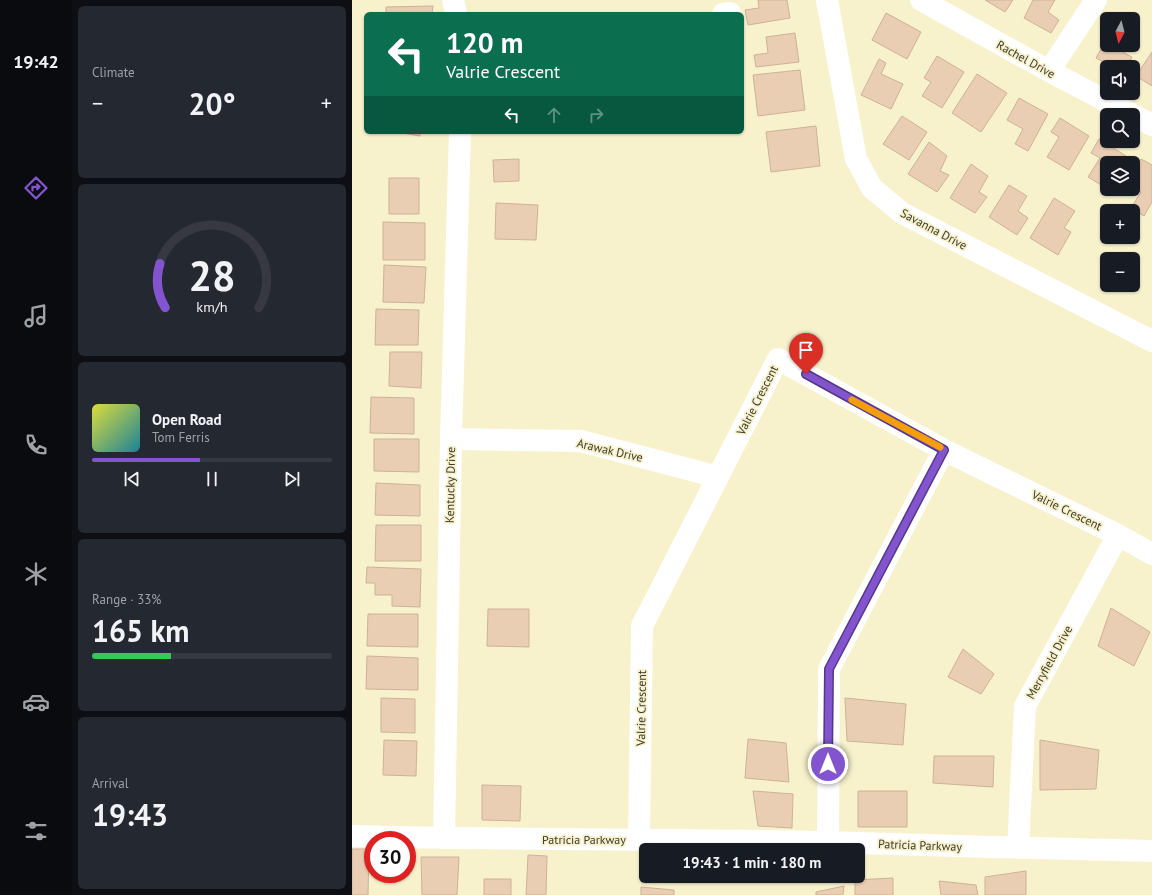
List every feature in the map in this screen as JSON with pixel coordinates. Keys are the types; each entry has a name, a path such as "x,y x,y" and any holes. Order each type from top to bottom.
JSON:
{"street":[{"path":"453,0 456,12"},
{"name":"Savanna Drive","path":"827,0 856,159 872,188 902,213 1152,341"},
{"name":"Rachel Drive","path":"921,0 1049,71 1120,108"},
{"path":"1049,71 1096,0"},
{"name":"Rachel Drive","path":"1140,119 1152,125"},
{"name":"Kentucky Drive","path":"444,838 451,439 460,134"},
{"name":"Valrie Crescent","path":"639,839 642,626 778,359 944,450 1118,535 1152,554"},
{"name":"Arawak Drive","path":"451,439 581,441 718,477"},
{"path":"828,842 829,669 944,450"},
{"name":"Merryfield Drive","path":"1018,848 1025,706 1118,535"},
{"name":"Patricia Parkway","path":"352,836 828,842 1018,848 1152,850"}],"building":[{"path":"758,0 787,0 790,18 748,25 745,10 759,8"},
{"path":"985,0 1013,0 1005,12"},
{"path":"1033,0 1055,0 1048,12 1059,20 1051,33 1024,18"},
{"path":"433,6 432,12 386,12 386,7"},
{"path":"886,13 921,32 907,59 872,40"},
{"path":"795,33 799,62 756,67 754,55 768,53 766,37"},
{"path":"1100,51 1100,52 1124,52 1132,57 1130,60 1100,60 1096,58"},
{"path":"1152,52 1152,86 1140,78 1140,70"},
{"path":"937,56 964,72 942,108 922,96 931,82 924,78"},
{"path":"879,59 886,63 881,74 903,84 891,109 861,95"},
{"path":"800,70 805,110 758,116 753,75"},
{"path":"977,74 1007,93 981,132 952,113"},
{"path":"1019,98 1048,114 1028,151 1015,144 1023,129 1007,120"},
{"path":"902,116 927,132 909,160 883,144"},
{"path":"1060,118 1089,136 1069,170 1047,157 1059,137 1051,132"},
{"path":"816,126 820,166 771,172 766,132"},
{"path":"408,134 420,134 420,136"},
{"path":"1099,139 1100,148 1113,148 1126,156 1100,156 1100,158 1091,153"},
{"path":"929,142 947,156 940,171 949,175 937,192 908,174"},
{"path":"1100,158 1100,184 1088,177"},
{"path":"519,159 519,181 494,182 493,160"},
{"path":"1141,159 1152,165 1152,202 1144,216 1140,214 1140,204 1134,204 1140,196 1141,192"},
{"path":"971,164 988,176 979,192 987,197 975,213 950,198"},
{"path":"389,178 419,178 419,214 389,214"},
{"path":"1009,185 1027,196 1018,211 1028,218 1017,235 989,217"},
{"path":"1054,198 1075,211 1064,228 1071,232 1058,255 1030,238"},
{"path":"496,203 538,205 536,240 495,239"},
{"path":"383,222 425,223 425,260 383,260"},
{"path":"384,265 426,267 424,303 383,302"},
{"path":"376,309 419,310 418,345 375,345"},
{"path":"390,352 422,352 421,388 389,386"},
{"path":"371,397 414,398 414,434 370,433"},
{"path":"374,439 419,439 419,472 374,471"},
{"path":"376,483 420,485 420,516 375,515"},
{"path":"376,525 421,525 421,561 375,561"},
{"path":"367,567 421,569 420,607 392,606 392,595 375,595 375,583 366,583"},
{"path":"1111,608 1150,632 1134,666 1098,646"},
{"path":"488,609 529,609 529,647 487,646"},
{"path":"368,614 418,614 418,647 367,646"},
{"path":"963,649 994,674 981,694 948,677"},
{"path":"367,656 418,658 418,690 366,689"},
{"path":"381,698 415,699 415,733 381,732"},
{"path":"845,698 906,704 903,745 847,741"},
{"path":"748,739 786,743 789,782 745,778"},
{"path":"384,740 417,741 416,776 383,775"},
{"path":"1040,740 1099,750 1096,789 1040,790"},
{"path":"934,756 994,756 993,787 933,783"},
{"path":"482,785 521,786 520,821 482,820"},
{"path":"753,791 793,794 792,828 758,826"},
{"path":"858,791 907,791 907,827 858,827"},
{"path":"352,849 364,849 364,883 368,883 368,895 352,895"},
{"path":"528,855 547,856 546,895 526,895"},
{"path":"421,857 459,857 457,895 422,895"},
{"path":"1026,871 1026,895 985,895 985,877"},
{"path":"893,878 893,895 855,895 855,883 865,883 865,879"},
{"path":"484,879 511,879 511,895 484,895"},
{"path":"939,881 976,885 978,895 941,895"},
{"path":"844,886 843,895 816,895 816,892"},
{"path":"641,887 674,890 674,895 641,895"}],"slow traffic":[{"path":"852,400 940,447"}],"route":[{"path":"806,374 944,450 829,669 828,764"}]}
